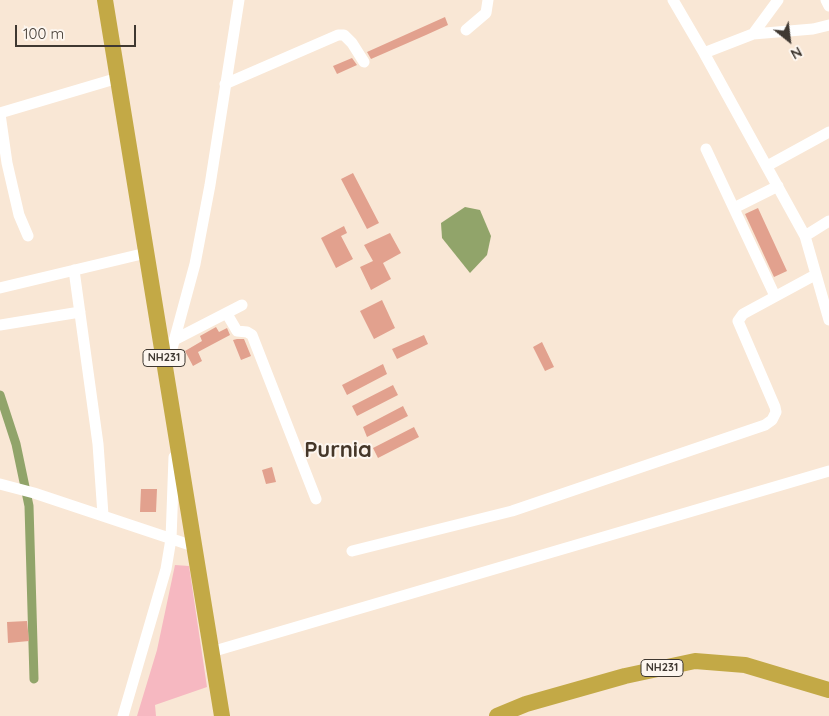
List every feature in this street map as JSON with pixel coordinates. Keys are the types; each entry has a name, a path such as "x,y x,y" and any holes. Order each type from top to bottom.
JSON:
{"highway":[{"name":"NH231","path":"105,0 166,372 175,438 222,716"},
{"name":"NH231","path":"496,716 526,704 625,676 695,661 745,664 829,690"}],"street":[{"path":"166,372 195,264 210,185 239,0"},
{"path":"466,30 486,13 488,0"},
{"path":"672,0 704,53 805,236 829,320"},
{"path":"754,34 778,0"},
{"path":"826,0 829,6"},
{"path":"704,53 754,34 813,29 829,25"},
{"path":"225,84 338,35 344,35 352,43 364,62"},
{"path":"28,236 19,215 7,163 0,113 118,78"},
{"path":"766,166 829,132"},
{"path":"706,149 775,296"},
{"path":"734,208 778,186"},
{"path":"805,236 829,221"},
{"path":"0,288 146,253"},
{"path":"74,270 98,444 102,515"},
{"path":"352,551 512,512 766,425 772,420 776,412 775,406 738,321 743,314 815,275"},
{"path":"174,340 242,306"},
{"path":"0,325 80,312"},
{"path":"227,314 237,331 252,336 316,499"},
{"path":"123,716 166,569 171,539 175,438"},
{"path":"211,652 829,472"},
{"path":"0,484 34,493 193,546"}],"shaded area":[{"path":"465,207 480,210 491,236 487,255 470,273 442,238 441,223"},
{"path":"175,565 189,566 207,687 155,705 156,716 137,716 157,650"}],"building":[{"path":"445,17 448,25 426,35 371,59 367,52"},
{"path":"352,58 357,65 337,74 333,66"},
{"path":"353,173 379,223 367,229 341,179"},
{"path":"758,208 787,271 774,277 745,214"},
{"path":"344,226 347,233 341,236 353,259 336,268 321,238"},
{"path":"390,233 401,253 383,263 391,279 371,290 360,267 373,261 364,245"},
{"path":"382,300 395,328 374,339 360,311"},
{"path":"216,327 219,332 227,328 230,335 198,352 202,361 193,366 185,351 202,341 200,336"},
{"path":"424,335 428,344 397,359 392,349"},
{"path":"244,339 251,356 241,360 233,340"},
{"path":"542,342 554,367 545,371 533,347"},
{"path":"383,364 387,374 347,395 342,385"},
{"path":"393,385 398,395 357,416 352,406"},
{"path":"403,406 408,416 367,437 363,427"},
{"path":"414,427 419,437 378,458 373,448"},
{"path":"272,467 276,482 266,484 262,470"},
{"path":"141,489 157,489 156,512 140,512"},
{"path":"27,621 29,641 8,643 7,622"}],"waterway":[{"path":"0,395 16,444 29,506 34,679"}],"district":[{"name":"Purnia","path":"338,450"}]}
